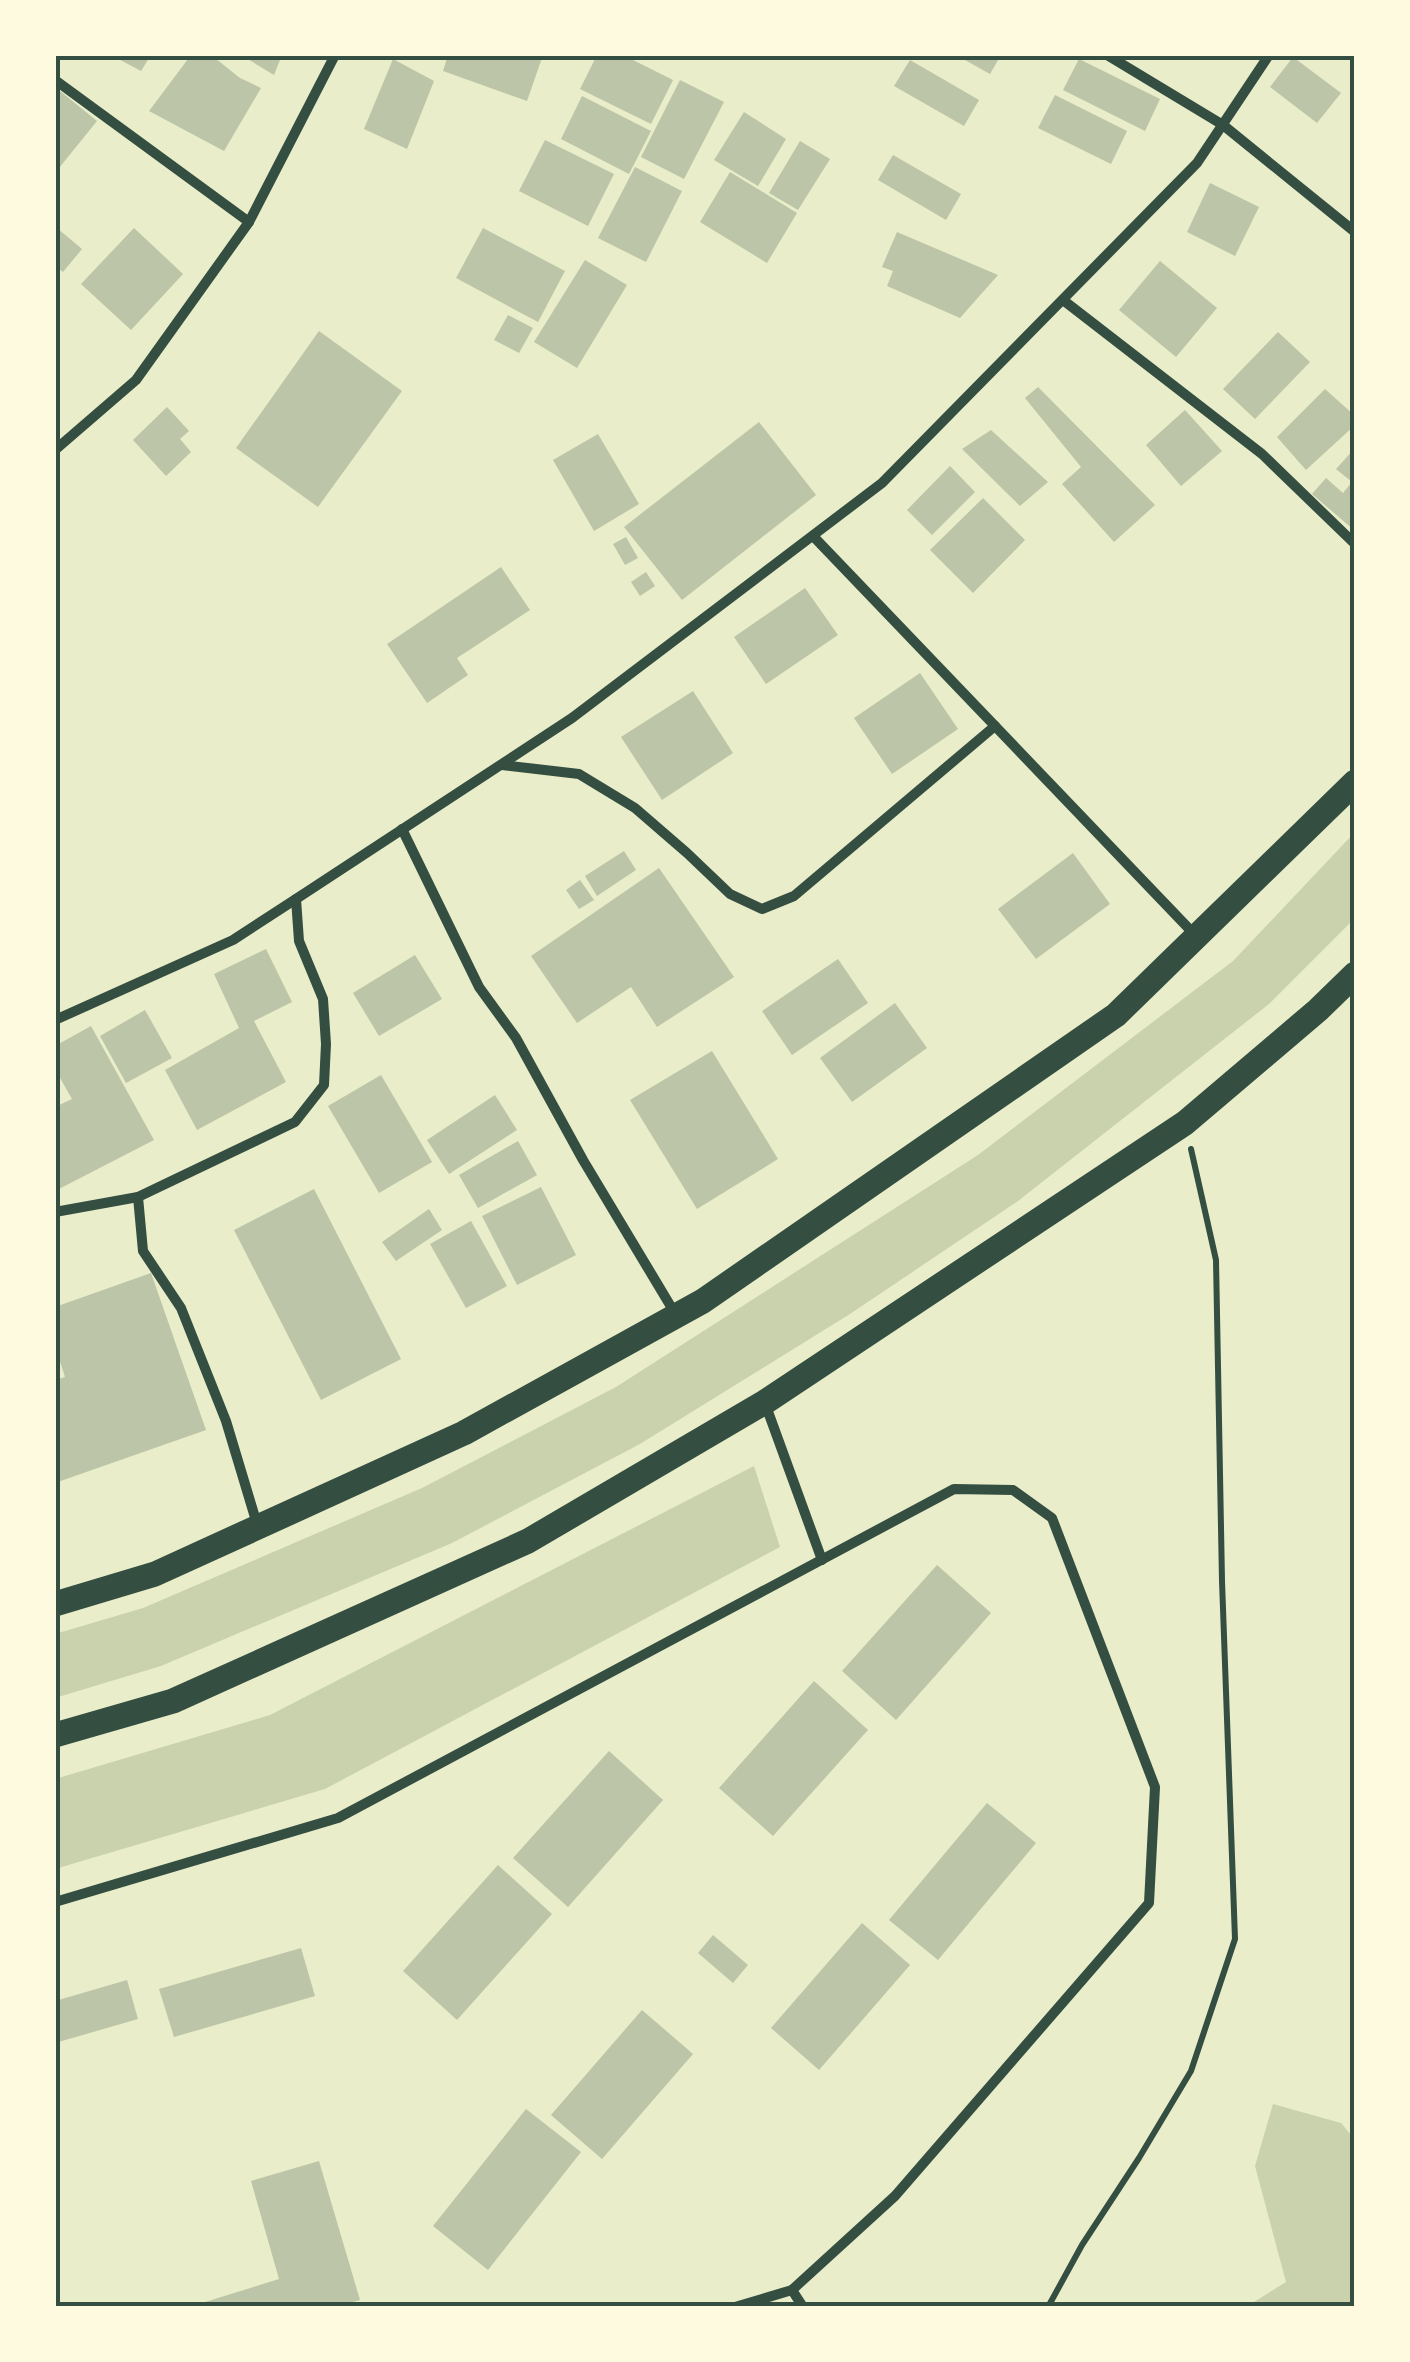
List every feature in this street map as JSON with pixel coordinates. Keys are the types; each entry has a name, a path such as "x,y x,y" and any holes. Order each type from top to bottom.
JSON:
{"main road":[{"path":"55,1604 155,1574 464,1433 702,1301 1116,1015 1355,782"},
{"path":"55,1735 173,1701 528,1540 764,1402 1185,1124 1355,974"}],"street":[{"path":"55,450 136,380 248,222 335,55"},
{"path":"1107,55 1223,125 1355,232"},
{"path":"55,1020 232,940 572,718 882,482 1197,163 1269,55"},
{"path":"55,80 248,222"},
{"path":"1063,300 1262,454 1355,544"},
{"path":"812,536 1197,937"},
{"path":"501,765 579,774 635,808 730,894 762,908 794,896 995,726"},
{"path":"402,829 478,987 516,1038 676,1316"},
{"path":"55,1212 138,1197 295,1122 324,1085 322,999 300,941 296,898"},
{"path":"138,1197 143,1252 181,1308 226,1420 258,1526"},
{"path":"764,1402 822,1560"},
{"path":"55,1902 338,1818 954,1488 1013,1490 1052,1518 1155,1787 1149,1904 895,2196 792,2290 735,2307"},
{"path":"792,2290 802,2307"}],"path":[{"path":"1048,2307 1082,2245 1191,2071 1235,1939 1216,1260 1185,1124"}],"green space":[{"path":"1355,832 1355,918 1269,1004 1018,1201 850,1314 640,1444 452,1543 161,1666 55,1698 55,1634 143,1608 422,1488 616,1387 978,1155 1233,961"},
{"path":"754,1466 780,1547 325,1789 55,1869 55,1779 270,1715"},
{"path":"1273,2104 1341,2123 1355,2140 1355,2307 1246,2307 1286,2282 1255,2166"}],"building":[{"path":"111,55 151,55 141,71"},
{"path":"191,55 211,55 240,78 261,88 224,151 149,111"},
{"path":"241,55 282,55 274,75"},
{"path":"448,55 543,55 527,101 443,71"},
{"path":"597,55 623,55 673,80 651,124 580,89"},
{"path":"956,55 1001,55 990,74"},
{"path":"1293,57 1341,93 1317,123 1270,87"},
{"path":"393,59 434,81 407,149 364,129"},
{"path":"1079,59 1160,99 1145,131 1063,90"},
{"path":"910,60 979,100 964,126 894,86"},
{"path":"680,80 724,102 684,179 641,157"},
{"path":"55,87 97,121 55,173"},
{"path":"1055,95 1127,131 1111,164 1038,128"},
{"path":"582,96 651,131 629,174 561,139"},
{"path":"744,112 786,139 758,186 714,160"},
{"path":"545,140 614,174 588,226 519,191"},
{"path":"800,141 830,159 798,210 769,193"},
{"path":"893,155 961,194 946,220 878,180"},
{"path":"635,167 682,191 646,262 598,238"},
{"path":"730,172 797,213 767,263 700,222"},
{"path":"1210,183 1259,207 1235,256 1187,232"},
{"path":"57,228 82,249 63,272 55,266"},
{"path":"134,228 183,274 131,330 81,284"},
{"path":"483,228 565,271 538,322 456,278"},
{"path":"897,232 998,275 960,318 887,286 893,271 882,267"},
{"path":"585,260 627,285 577,368 534,342"},
{"path":"1160,261 1217,308 1176,357 1119,310"},
{"path":"508,315 533,328 519,353 494,340"},
{"path":"319,331 402,391 318,507 236,448"},
{"path":"1278,332 1310,362 1255,419 1223,389"},
{"path":"1038,387 1155,505 1114,542 1062,484 1081,467 1025,398"},
{"path":"1325,389 1355,416 1355,425 1306,470 1277,437"},
{"path":"167,407 189,431 180,439 191,452 166,476 133,440"},
{"path":"1185,410 1222,451 1181,486 1146,445"},
{"path":"759,422 816,495 682,600 624,527"},
{"path":"991,430 1048,482 1020,506 962,449"},
{"path":"598,434 639,504 594,531 553,460"},
{"path":"1355,448 1355,531 1312,494 1326,478 1343,493 1352,482 1336,469"},
{"path":"950,466 975,492 932,535 907,510"},
{"path":"983,498 1025,540 973,593 930,550"},
{"path":"626,537 638,558 625,565 613,544"},
{"path":"501,567 530,610 457,658 468,675 427,703 387,644"},
{"path":"646,572 655,586 640,596 631,582"},
{"path":"805,588 838,635 766,684 734,637"},
{"path":"920,673 958,729 892,774 854,718"},
{"path":"693,691 733,753 662,800 621,737"},
{"path":"624,851 636,870 597,896 585,876"},
{"path":"1073,853 1110,904 1036,959 998,909"},
{"path":"659,868 734,977 657,1027 631,987 577,1023 531,956"},
{"path":"580,880 594,900 579,909 566,890"},
{"path":"266,949 292,1002 254,1021 286,1082 197,1130 165,1070 239,1028 214,974"},
{"path":"415,955 442,999 379,1036 353,993"},
{"path":"838,959 868,1003 792,1055 762,1011"},
{"path":"895,1003 927,1048 852,1102 820,1058"},
{"path":"145,1010 172,1058 126,1083 100,1036"},
{"path":"91,1026 154,1140 55,1191 55,1107 72,1099 55,1069 55,1046"},
{"path":"712,1051 778,1159 697,1209 630,1100"},
{"path":"381,1075 432,1162 379,1193 328,1106"},
{"path":"495,1095 517,1130 449,1174 427,1140"},
{"path":"518,1141 537,1175 478,1208 459,1175"},
{"path":"541,1187 576,1255 517,1285 482,1216"},
{"path":"314,1189 401,1359 321,1400 234,1230"},
{"path":"429,1209 442,1230 396,1261 382,1242"},
{"path":"471,1221 507,1286 466,1308 430,1244"},
{"path":"151,1273 206,1430 55,1483 55,1380 65,1377 55,1346 55,1307"},
{"path":"937,1565 991,1613 896,1720 842,1671"},
{"path":"814,1681 868,1730 773,1836 719,1788"},
{"path":"609,1751 663,1800 568,1907 513,1858"},
{"path":"987,1803 1036,1843 938,1960 889,1920"},
{"path":"498,1865 552,1914 457,2020 403,1971"},
{"path":"862,1923 910,1965 819,2070 771,2028"},
{"path":"713,1935 748,1965 733,1983 698,1953"},
{"path":"301,1948 315,1996 174,2037 159,1989"},
{"path":"127,1980 138,2019 55,2043 55,2001"},
{"path":"642,2010 693,2054 602,2159 551,2115"},
{"path":"526,2109 581,2152 488,2270 433,2226"},
{"path":"319,2161 360,2300 335,2307 189,2307 279,2279 251,2181"}]}
